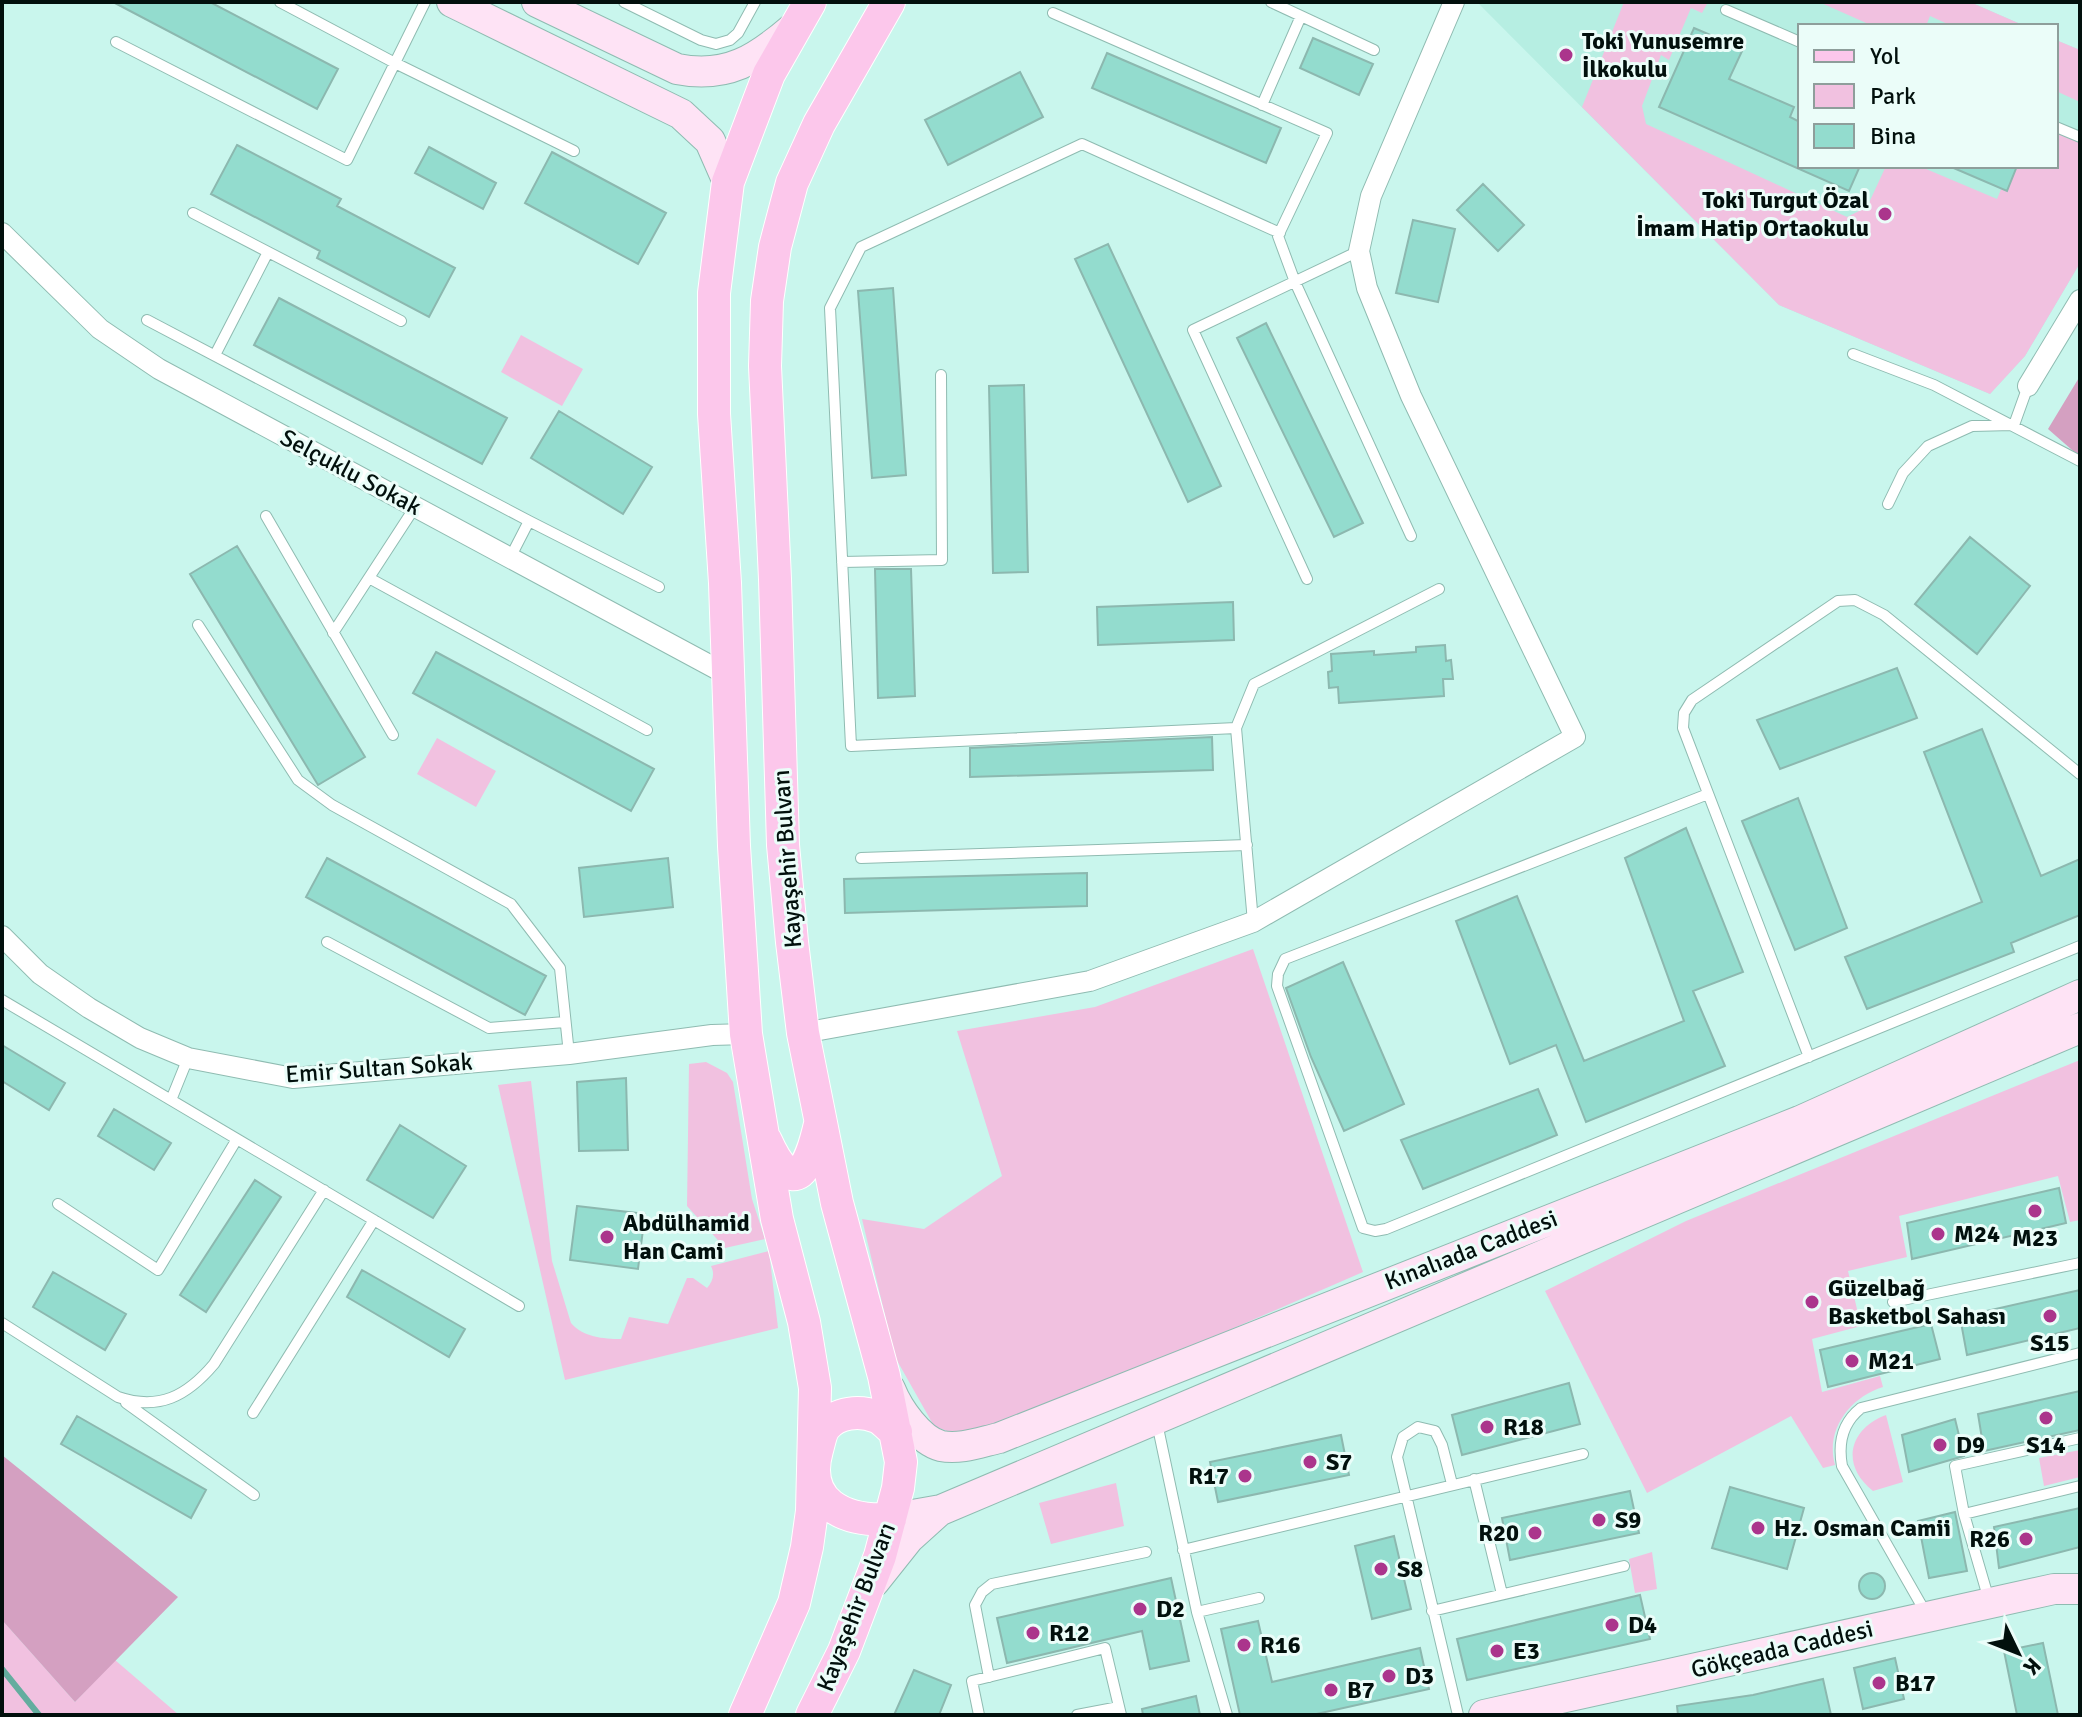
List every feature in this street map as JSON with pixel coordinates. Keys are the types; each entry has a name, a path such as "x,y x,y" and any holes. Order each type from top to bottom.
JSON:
{"main road":[{"path":"452,2 681,114 710,141 728,182"},
{"path":"537,2 677,69 695,73 737,65 762,55 804,13"},
{"name":"Kayaşehir Bulvarı","path":"812,1715 844,1651 880,1556 898,1488 901,1462 884,1376 837,1203 803,1033 783,845 765,366 767,301 775,247 792,183 819,124 889,2"},
{"name":"Kayaşehir Bulvarı","path":"745,1715 794,1603 807,1547 812,1511 815,1388 807,1335 777,1219 746,1034 714,414 714,293 728,182 769,74 804,13"},
{"path":"734,846 747,830 760,822 773,829 783,845"},
{"name":"Kınalıada Caddesi","path":"896,1432 939,1445 966,1446 999,1438 1800,1121 2080,995"},
{"name":"Kınalıada Caddesi","path":"890,1519 941,1510 1157,1421 2080,1028"},
{"path":"761,1131 776,1165 784,1172 794,1173 808,1163 821,1120"},
{"path":"884,1376 899,1411 939,1445"},
{"path":"890,1519 868,1521 839,1512 828,1504 816,1486 814,1462 824,1428 838,1416 855,1413 878,1417 896,1432"},
{"path":"863,1598 890,1559 941,1510"},
{"name":"Gökçeada Caddesi","path":"1484,1715 1990,1602 2054,1589 2080,1589"}],"street":[{"path":"803,1033 1090,981 1253,922 1575,737 1411,396 1367,288 1359,251 1371,196 1454,2"},
{"name":"Selçuklu Sokak","path":"2,233 100,329 159,369 726,674"},
{"path":"2028,386 2080,300"},
{"name":"Emir Sultan Sokak","path":"2,936 40,974 140,1038 188,1058 293,1078 569,1054 712,1035 746,1034"}],"lane":[{"path":"280,2 395,63 574,151"},
{"path":"116,42 347,160 425,2"},
{"path":"624,2 701,40 716,44 730,40 738,33 755,2"},
{"path":"1271,2 1374,50"},
{"path":"1726,10 1798,41"},
{"path":"1053,13 1327,133 1278,236 1295,282 1411,536"},
{"path":"1262,105 1301,16"},
{"path":"2058,128 2080,137"},
{"path":"1236,728 851,746 830,308 861,247 1082,144 1280,233"},
{"path":"193,213 401,321"},
{"path":"1307,579 1193,330 1359,251"},
{"path":"215,355 268,252"},
{"path":"147,320 659,587"},
{"path":"1853,354 1934,385 2080,461"},
{"path":"842,562 942,560 941,375"},
{"path":"2014,425 2028,386"},
{"path":"1888,504 1903,473 1928,446 1972,426 2014,425"},
{"path":"333,633 415,507"},
{"path":"266,516 393,735"},
{"path":"510,558 529,521"},
{"path":"369,578 647,730"},
{"path":"1253,922 1236,728 1254,684 1439,589"},
{"path":"1809,1057 1683,728 1686,707 1692,700 1838,601 1855,600 1875,608 2080,774"},
{"path":"198,625 298,780 332,805 511,904 560,968 569,1054"},
{"path":"1708,794 1285,959 1278,974 1277,986 1360,1225 1367,1230 1386,1229 2080,946"},
{"path":"861,858 1247,845"},
{"path":"327,942 489,1028 565,1022"},
{"path":"2,1000 519,1306"},
{"path":"171,1100 188,1058"},
{"path":"58,1204 158,1270 237,1139"},
{"path":"118,1397 150,1404 168,1399 202,1378 214,1364 324,1190"},
{"path":"253,1413 374,1220"},
{"path":"1893,1302 2080,1263"},
{"path":"2,1323 118,1397 254,1495"},
{"path":"1928,1616 1842,1466 1841,1441 1849,1419 1861,1408 2080,1353"},
{"path":"1157,1421 1197,1612 1227,1715"},
{"path":"1452,1484 1435,1431 1418,1427 1403,1437 1397,1457 1458,1715"},
{"path":"1990,1602 1964,1514 1955,1466 2080,1438"},
{"path":"1183,1550 1583,1454"},
{"path":"1474,1479 1502,1594"},
{"path":"1964,1514 2080,1486"},
{"path":"989,1677 975,1605 982,1592 992,1584 1146,1552"},
{"path":"1432,1611 1624,1566"},
{"path":"1197,1612 1259,1598"},
{"path":"979,1715 972,1681 1105,1648 1120,1711 1077,1715"}],"shaded area":[{"name":"Toki Turgut Özal İmam Hatip Ortaokulu","path":"1477,2 1970,2 2020,24 1798,24 1798,168 2058,168 2058,41 2080,50 2080,263 2025,356 1990,394 1779,305"},
{"path":"2080,376 2080,457 2048,429"},
{"path":"2,1455 178,1597 75,1702 2,1620"}],"green space":[{"name":"Toki Turgut Özal İmam Hatip Ortaokulu","path":"1624,2 1708,2 1702,13 1691,8 1669,60 1661,55 1642,106 1646,124 1847,217 1867,207 1885,168 1924,168 1997,199 2010,168 2058,168 2058,128 2080,137 2080,263 2025,356 1990,394 1779,305 1582,107"},
{"path":"1819,2 1970,2 2020,24 1948,24 1930,16 1927,24 1868,24"},
{"path":"2058,41 2080,50 2080,102 2058,92"},
{"path":"521,335 583,369 562,406 501,372"},
{"path":"437,738 496,771 476,807 417,774"},
{"path":"1253,949 1363,1272 1059,1404 960,1436 934,1426 895,1357 862,1219 924,1229 1002,1176 957,1031 1095,1007"},
{"path":"2080,1060 2080,1220 2070,1222 2058,1176 1899,1216 1907,1257 1848,1271 1861,1326 1812,1339 1822,1392 1880,1376 1883,1387 1860,1398 1843,1417 1834,1439 1835,1465 1823,1468 1791,1416 1647,1493 1545,1291 1686,1221"},
{"path":"706,1062 727,1073 733,1082 752,1199 765,1239 725,1248 687,1206 689,1064"},
{"path":"531,1081 552,1261 571,1323 576,1328 600,1338 621,1339 629,1317 668,1324 687,1278 693,1278 707,1288 713,1277 711,1266 769,1251 778,1328 565,1380 498,1085"},
{"path":"1886,1415 1903,1482 1873,1491 1856,1470 1853,1448 1864,1429"},
{"path":"2080,1450 2080,1477 2044,1486 2039,1458"},
{"path":"1116,1483 1124,1526 1051,1544 1039,1503"},
{"path":"1652,1552 1657,1589 1635,1593 1629,1559"},
{"path":"2,1620 75,1702 115,1660 179,1715 2,1715"}],"building":[{"path":"113,2 210,2 338,69 317,109"},
{"path":"1694,28 1743,49 1729,79 1794,107 1790,117 1798,121 1798,168 1859,168 1849,191 1659,107"},
{"path":"1313,38 1373,64 1359,95 1300,68"},
{"path":"1107,53 1281,128 1266,163 1092,88"},
{"path":"1020,72 1043,117 948,165 925,120"},
{"path":"237,145 341,199 337,206 455,268 429,317 317,258 320,251 211,194"},
{"path":"429,147 496,183 483,209 415,173"},
{"path":"552,152 666,213 638,264 525,203"},
{"path":"1954,168 2016,168 2007,191"},
{"path":"1483,184 1524,225 1498,251 1457,210"},
{"path":"1413,220 1455,229 1438,302 1396,293"},
{"path":"1108,244 1221,486 1188,502 1075,259"},
{"path":"893,288 906,475 872,478 858,291"},
{"path":"279,298 507,418 482,464 254,345"},
{"path":"1266,323 1363,523 1334,537 1237,338"},
{"path":"1024,385 1028,572 993,573 989,386"},
{"path":"559,411 652,467 623,514 531,458"},
{"path":"1970,537 2030,586 1977,654 1915,604"},
{"path":"237,546 365,757 318,785 190,574"},
{"path":"875,569 911,569 915,696 878,698"},
{"path":"1233,602 1234,640 1098,645 1097,607"},
{"path":"1445,645 1446,661 1451,660 1453,679 1443,679 1444,696 1339,703 1338,687 1329,688 1331,654 1416,652 1416,647"},
{"path":"436,652 654,769 631,811 413,693"},
{"path":"1897,668 1917,718 1780,769 1757,720"},
{"path":"1982,729 2041,876 2080,859 2080,915 2011,943 2014,952 1867,1009 1845,957 1982,902 1924,752"},
{"path":"1212,737 1213,770 970,777 970,748"},
{"path":"1798,798 1847,928 1795,950 1742,821"},
{"path":"1686,828 1743,972 1693,991 1725,1066 1586,1122 1556,1045 1510,1064 1456,921 1517,896 1584,1061 1684,1021 1625,858"},
{"path":"327,858 546,976 525,1015 306,897"},
{"path":"668,858 673,907 584,917 579,868"},
{"path":"1087,873 1087,906 845,913 844,879"},
{"path":"1343,962 1404,1104 1344,1131 1311,1057 1286,988"},
{"path":"2,1045 65,1083 49,1110 2,1081"},
{"path":"626,1078 628,1150 579,1151 577,1082"},
{"path":"1538,1089 1557,1135 1423,1189 1401,1140"},
{"path":"114,1109 171,1143 154,1170 98,1136"},
{"path":"400,1125 466,1166 433,1218 367,1180"},
{"path":"255,1180 281,1197 206,1312 180,1295"},
{"path":"2059,1188 2066,1223 1912,1259 1907,1223"},
{"name":"Abdülhamid Han Cami","path":"577,1206 645,1214 638,1269 570,1260"},
{"path":"362,1270 465,1329 449,1357 347,1297"},
{"path":"53,1272 126,1314 105,1350 33,1307"},
{"path":"2080,1290 2080,1328 1967,1355 1960,1317"},
{"path":"1931,1324 1940,1359 1828,1387 1820,1350"},
{"path":"1569,1383 1580,1424 1462,1455 1452,1415"},
{"name":"S14","path":"2080,1391 2080,1430 1984,1451 1978,1414"},
{"path":"77,1416 206,1490 191,1518 61,1444"},
{"name":"D9","path":"1955,1419 1964,1456 1909,1472 1902,1435"},
{"path":"1341,1435 1349,1475 1218,1502 1210,1462"},
{"name":"Hz. Osman Camii","path":"1730,1487 1804,1508 1787,1569 1712,1548"},
{"path":"1630,1491 1639,1533 1510,1560 1502,1518"},
{"name":"R26","path":"2080,1508 2080,1547 1999,1568 1994,1527"},
{"path":"1955,1512 1967,1571 1929,1578 1918,1521"},
{"name":"S8","path":"1394,1536 1411,1609 1372,1619 1355,1546"},
{"path":"1872,1573 1881,1577 1885,1586 1881,1595 1872,1599 1863,1595 1859,1586 1863,1577"},
{"path":"1171,1578 1189,1661 1150,1669 1142,1631 1007,1663 997,1618"},
{"path":"1640,1595 1650,1639 1467,1680 1457,1639"},
{"path":"1258,1621 1272,1682 1420,1648 1429,1689 1312,1715 1240,1715 1221,1629"},
{"path":"2043,1643 2058,1715 2017,1715 2004,1651"},
{"name":"B17","path":"1895,1658 1904,1699 1863,1709 1854,1668"},
{"path":"914,1670 951,1685 939,1715 894,1715"},
{"path":"1823,1679 1831,1715 1678,1715 1677,1706 1753,1695"},
{"path":"1196,1696 1200,1715 1143,1715 1142,1709"}],"waterway":[{"path":"2,1669 39,1715"}],"place":[{"name":"Toki Yunusemre İlkokulu","path":"1566,55"},
{"name":"Toki Turgut Özal İmam Hatip Ortaokulu","path":"1885,214"},
{"name":"M23","path":"2035,1211"},
{"name":"M24","path":"1938,1234"},
{"name":"Abdülhamid Han Cami","path":"607,1237"},
{"name":"Güzelbağ Basketbol Sahası","path":"1812,1302"},
{"name":"S15","path":"2050,1316"},
{"name":"M21","path":"1852,1361"},
{"name":"S14","path":"2046,1418"},
{"name":"R18","path":"1487,1427"},
{"name":"D9","path":"1940,1445"},
{"name":"S7","path":"1310,1462"},
{"name":"R17","path":"1245,1476"},
{"name":"S9","path":"1599,1520"},
{"name":"Hz. Osman Camii","path":"1758,1528"},
{"name":"R20","path":"1535,1533"},
{"name":"R26","path":"2026,1539"},
{"name":"S8","path":"1381,1569"},
{"name":"D2","path":"1140,1609"},
{"name":"D4","path":"1612,1625"},
{"name":"R12","path":"1033,1633"},
{"name":"R16","path":"1244,1645"},
{"name":"E3","path":"1497,1651"},
{"name":"D3","path":"1389,1676"},
{"name":"B17","path":"1879,1683"},
{"name":"B7","path":"1331,1690"}]}
